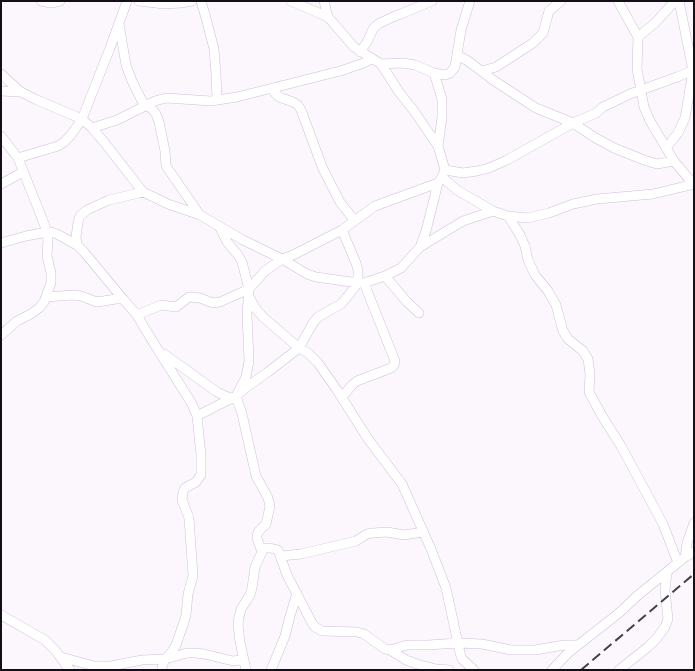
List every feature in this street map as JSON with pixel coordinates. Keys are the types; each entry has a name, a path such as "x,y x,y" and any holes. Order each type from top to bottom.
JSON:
{"street":[{"path":"42,1 51,3 60,1"},
{"path":"18,158 58,146 71,135 82,119 127,1"},
{"path":"141,1 164,4 192,1"},
{"path":"200,1 214,49 217,100"},
{"path":"291,1 328,17"},
{"path":"324,1 328,17 354,48 381,64 438,146"},
{"path":"360,52 373,29 378,24 432,1"},
{"path":"381,64 403,63 434,73 450,73 455,67 461,30 470,1"},
{"path":"482,72 496,67 533,43 543,33 549,11 561,1"},
{"path":"442,177 457,190 493,211 508,216 528,218 573,204 597,199 653,194 693,184 674,161 650,121 644,107 637,68 638,37 618,1"},
{"path":"638,37 675,1"},
{"path":"666,148 678,133 685,118 693,70 679,1"},
{"path":"119,24 126,64 137,94 146,106 152,109 160,122 166,166 200,215"},
{"path":"457,55 536,108 573,123 614,148 657,164 674,161"},
{"path":"92,128 117,120 155,101 166,98 217,100 237,97 351,68 372,59"},
{"path":"234,398 246,377 249,362 247,314 249,292 265,270 282,259 293,256 342,230 375,206 442,177 489,168 630,94 693,70"},
{"path":"420,247 442,177 438,146 442,117 442,98 434,73"},
{"path":"1,74 21,92 82,119 92,128 143,192 168,204 200,215 243,240 316,277 361,283 385,276 401,268 420,247 463,221 493,211"},
{"path":"272,88 279,97 298,105 323,169 340,202 354,220"},
{"path":"1,91 21,92"},
{"path":"1,136 18,158 41,214 47,232 47,256 51,273 51,283 44,302 39,308 18,321 1,335"},
{"path":"1,184 23,172"},
{"path":"77,245 78,222 80,216 86,210 110,200 143,192"},
{"path":"508,216 520,235 535,275 556,305 562,332 583,351 588,359 590,374 589,392 621,446 682,560"},
{"path":"219,226 227,242 242,262 249,292 256,309 318,363 368,439 402,484 446,588 460,653 470,669"},
{"path":"342,230 356,263 361,283 395,358 394,365 391,368 358,381 342,397"},
{"path":"1,243 47,232 57,234 77,245 137,315 192,404 197,416 201,475 196,482 185,488 182,500 189,518 193,576 188,594 186,615 176,645 165,659 162,670"},
{"path":"385,276 419,313"},
{"path":"197,416 234,398 299,348 318,317 340,304 361,283"},
{"path":"137,315 161,306 179,306 191,296 213,303 249,292"},
{"path":"46,296 81,296 97,302 123,299"},
{"path":"156,348 217,392 234,398 244,420 256,476 268,498 270,506 266,524 257,535 262,552 254,567 252,588 241,609 238,624 246,670"},
{"path":"682,560 694,522"},
{"path":"281,556 301,554 356,541 373,533 387,532 404,535 423,532"},
{"path":"261,548 275,548 278,550 312,623 322,631 364,634 385,650 407,645 458,643 482,644 511,650 535,650 564,644 578,645"},
{"path":"552,670 578,645 602,628 637,596 694,552"},
{"path":"618,670 657,638 665,627 668,619 665,590 667,572"},
{"path":"270,670 285,636 297,593"},
{"path":"1,614 50,644 70,670"},
{"path":"390,650 406,660 417,664 449,670"},
{"path":"61,657 94,666 110,666 142,660 165,659 187,653 233,660 243,658"}],"railway":[{"path":"581,670 694,574"}]}
